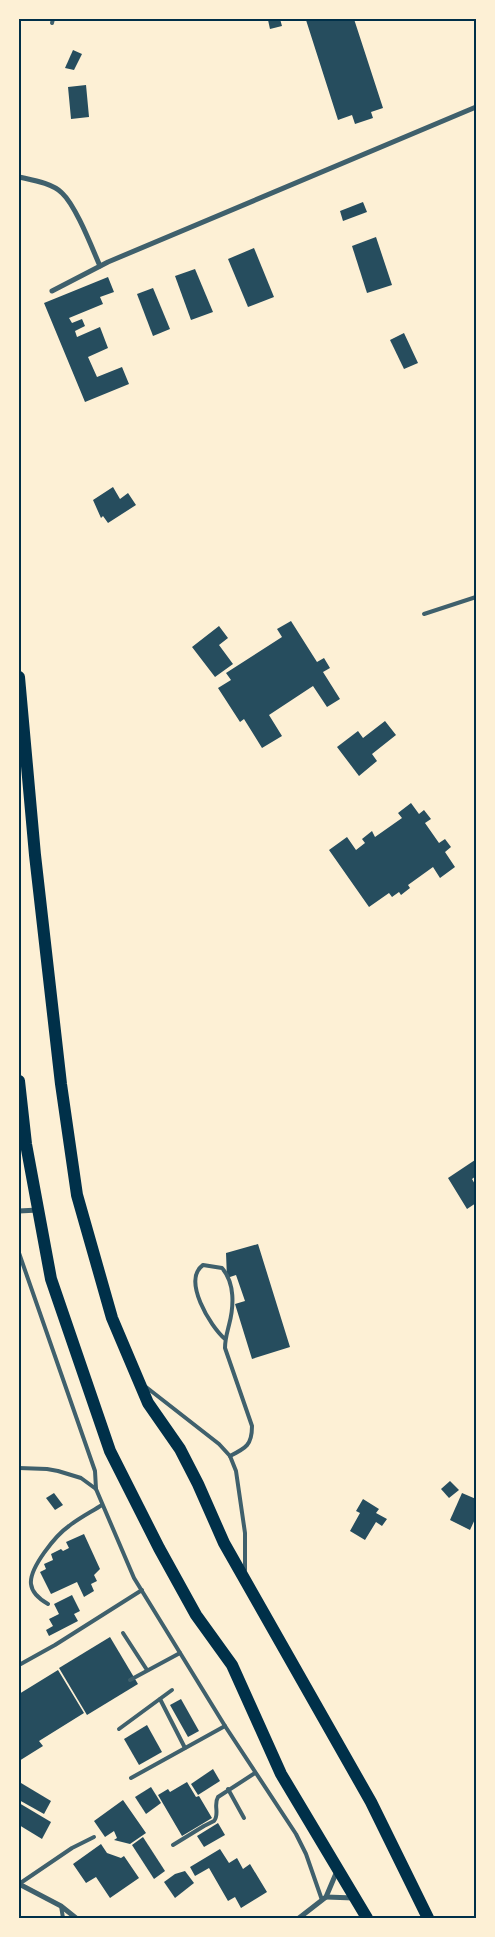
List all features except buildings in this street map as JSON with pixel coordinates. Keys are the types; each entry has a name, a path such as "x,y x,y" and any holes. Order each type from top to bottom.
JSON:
{"highway":[{"path":"19,677 35,855 61,1084 77,1195 112,1318 148,1403 180,1449 224,1543 371,1802 428,1918"},
{"path":"19,1081 22,1143 52,1279 110,1451 159,1548 196,1615 232,1665 282,1774 366,1918"}],"street":[{"path":"52,291 100,266 476,107"},
{"path":"19,177 44,184 62,193 78,217 100,266"},
{"path":"19,1211 38,1210"},
{"path":"299,1918 324,1898 339,1869"},
{"path":"19,1884 61,1906 76,1918"},
{"path":"324,1898 354,1898"}],"lane":[{"path":"424,614 476,597"},
{"path":"19,1253 95,1471 96,1489 134,1578 225,1726 296,1834 324,1898"},
{"path":"224,1339 217,1333 199,1299 195,1278 199,1268 203,1265 222,1268 229,1276 232,1311 224,1339 225,1348 252,1426 250,1443 230,1456"},
{"path":"140,1383 219,1444 230,1456 236,1471 245,1533 244,1578"},
{"path":"19,1468 58,1471 81,1478 96,1489"},
{"path":"48,1604 38,1598 31,1584 34,1568 45,1551 67,1527 102,1505"},
{"path":"19,1665 55,1645 142,1590"},
{"path":"123,1633 147,1670"},
{"path":"130,1680 180,1653"},
{"path":"119,1729 172,1690"},
{"path":"160,1699 184,1748"},
{"path":"131,1778 225,1726"},
{"path":"173,1845 214,1822 217,1817 216,1800 228,1789 255,1773"},
{"path":"228,1789 244,1818"},
{"path":"19,1884 72,1848 94,1837"},
{"path":"61,1906 63,1918"}]}
